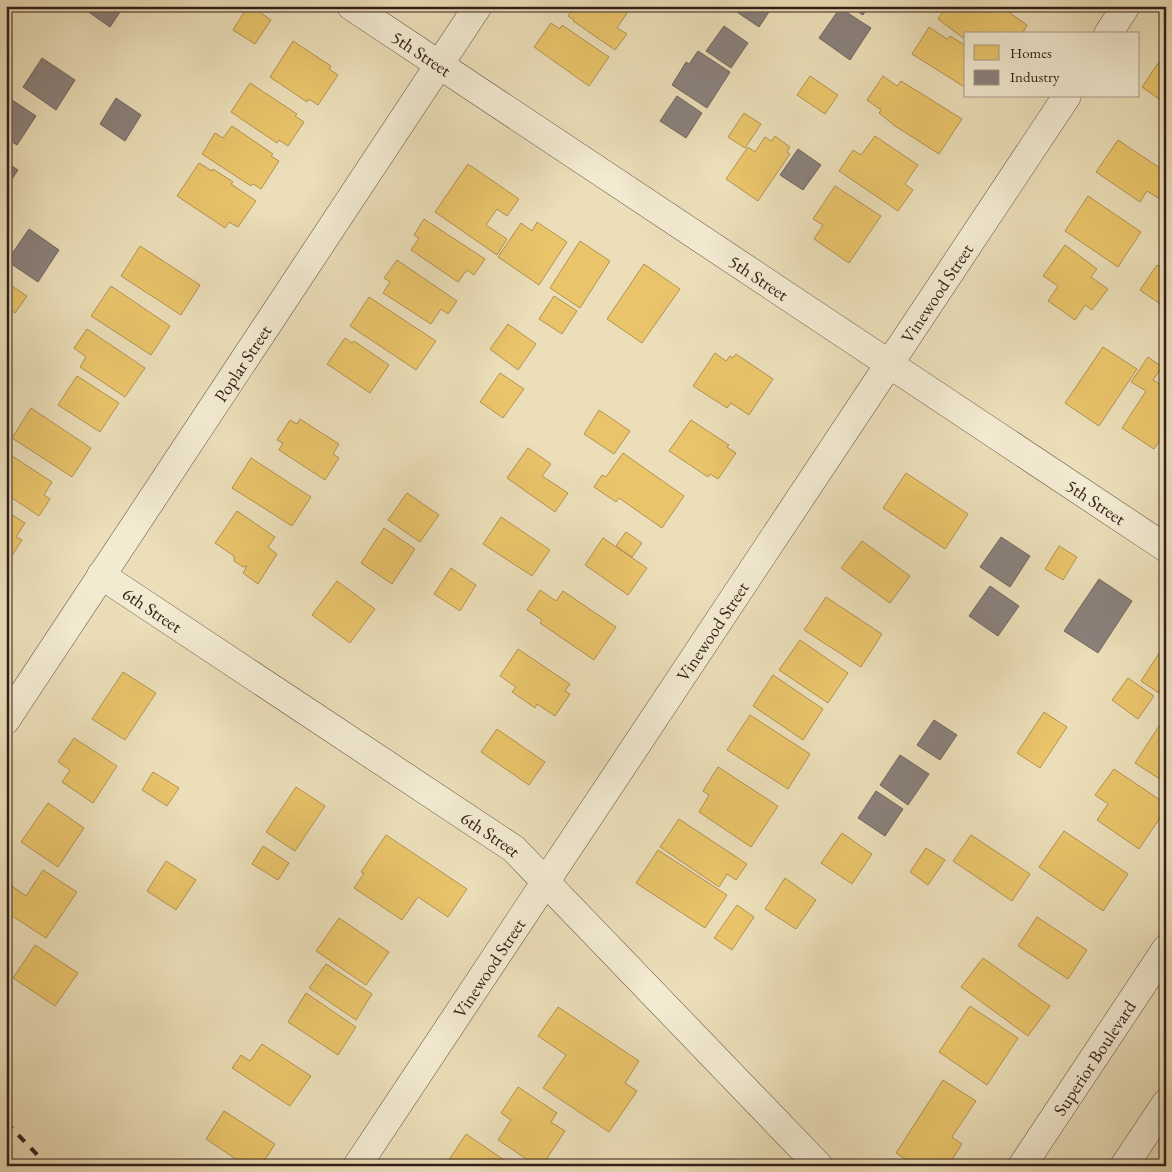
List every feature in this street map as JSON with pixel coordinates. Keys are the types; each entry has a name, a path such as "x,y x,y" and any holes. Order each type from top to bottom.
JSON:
{"street":[{"name":"5th Street","path":"351,6 1166,548"},
{"name":"Poplar Street","path":"6,720 478,6"},
{"path":"1109,32 1126,6"},
{"name":"Vinewood Street","path":"357,1166 1065,98"},
{"name":"6th Street","path":"101,575 508,845 546,882 819,1166"},
{"name":"Superior Boulevard","path":"1022,1166 1166,949"},
{"path":"1124,1166 1166,1103"}],"building: Homes":[{"path":"248,6 251,6 271,20 255,44 233,30"},
{"path":"575,6 618,6 627,13 617,28 627,34 615,50 568,16"},
{"path":"947,6 1000,6 1027,25 1023,32 964,32 964,38 938,19"},
{"path":"551,23 560,29 562,25 609,57 589,86 534,47"},
{"path":"929,27 947,39 950,36 964,45 964,87 912,54"},
{"path":"293,41 331,66 329,69 338,75 318,105 309,99 307,102 270,77"},
{"path":"1159,62 1166,67 1166,104 1142,87"},
{"path":"810,76 838,95 825,114 797,95"},
{"path":"883,76 897,86 901,81 962,119 939,154 895,126 879,113 881,110 867,100"},
{"path":"250,83 297,114 295,116 304,122 288,146 279,140 277,143 231,112"},
{"path":"744,113 761,124 745,148 728,137"},
{"path":"232,126 273,154 271,156 279,161 261,189 253,184 251,186 202,154 215,133 223,138"},
{"path":"775,136 790,147 787,152 790,154 758,201 726,179 748,147 755,152 765,137 771,141"},
{"path":"875,136 918,165 905,184 913,190 898,211 839,171 853,150 861,155"},
{"path":"1118,140 1166,172 1166,187 1158,198 1147,191 1140,202 1096,172"},
{"path":"199,163 212,171 213,169 233,182 231,184 256,201 238,227 229,222 225,228 177,196"},
{"path":"468,164 519,199 507,216 497,209 486,225 507,239 497,255 435,212"},
{"path":"835,186 881,216 849,263 814,239 823,225 813,219"},
{"path":"1088,196 1141,232 1118,267 1065,231"},
{"path":"424,219 485,259 474,275 467,270 458,282 411,250 419,238 414,235"},
{"path":"537,222 567,242 539,285 498,257 521,223 532,231"},
{"path":"580,241 610,261 580,308 550,288"},
{"path":"1065,245 1097,269 1091,277 1108,289 1092,310 1085,305 1075,320 1048,301 1058,286 1043,276"},
{"path":"140,246 200,285 181,315 121,276"},
{"path":"397,260 457,301 448,314 441,309 431,324 383,293 390,282 384,278"},
{"path":"644,264 680,289 642,343 607,319"},
{"path":"1157,265 1166,271 1166,308 1140,290"},
{"path":"6,282 27,296 15,313 6,307"},
{"path":"111,286 170,326 151,355 91,316"},
{"path":"554,296 577,311 562,334 539,319"},
{"path":"369,297 436,341 416,370 350,326"},
{"path":"508,324 536,344 518,370 490,349"},
{"path":"87,329 145,368 125,397 80,367 86,357 74,348"},
{"path":"345,338 352,343 354,341 389,365 370,393 327,364"},
{"path":"1103,347 1137,369 1099,426 1065,403"},
{"path":"715,353 726,361 730,356 733,358 736,354 773,379 749,415 731,403 727,408 693,386"},
{"path":"1148,357 1162,367 1153,380 1166,388 1166,431 1154,449 1122,428 1146,391 1131,382"},
{"path":"500,373 524,389 503,418 480,402"},
{"path":"77,376 119,403 100,432 58,405"},
{"path":"31,408 91,448 72,477 12,438"},
{"path":"599,410 630,431 614,454 584,434"},
{"path":"300,419 339,444 333,454 339,458 325,480 279,450 283,443 277,440 290,420 297,424"},
{"path":"691,420 729,445 727,447 736,453 718,479 710,474 708,477 669,451"},
{"path":"528,448 551,464 542,476 568,493 555,512 507,478"},
{"path":"6,452 52,482 44,495 50,499 39,516 6,494"},
{"path":"623,453 684,496 662,528 619,498 616,502 594,487 602,475 606,477"},
{"path":"251,458 311,497 292,526 232,488"},
{"path":"906,473 968,514 945,549 883,508"},
{"path":"407,493 439,515 420,542 388,520"},
{"path":"6,511 25,523 16,537 22,540 11,557 6,553"},
{"path":"237,511 275,537 268,547 277,554 258,584 243,573 247,566 243,567 234,561 234,556 215,543"},
{"path":"501,517 550,550 532,576 483,544"},
{"path":"384,528 415,549 392,584 361,563"},
{"path":"626,532 642,543 632,557 616,546"},
{"path":"603,538 647,568 628,595 585,565"},
{"path":"862,541 910,576 890,603 841,568"},
{"path":"1059,546 1077,557 1063,580 1045,569"},
{"path":"451,568 476,585 460,611 434,594"},
{"path":"337,581 375,609 350,643 312,615"},
{"path":"540,590 556,601 563,591 616,627 594,660 540,623 542,620 527,610"},
{"path":"826,597 882,634 861,667 804,630"},
{"path":"800,640 848,673 828,703 779,670"},
{"path":"518,649 570,684 565,691 570,694 555,716 537,704 535,708 512,692 516,687 500,676"},
{"path":"1160,652 1166,655 1166,683 1159,693 1141,681"},
{"path":"123,672 156,693 125,740 92,719"},
{"path":"773,675 823,709 803,740 753,706"},
{"path":"1128,678 1154,696 1138,719 1112,700"},
{"path":"1044,712 1067,727 1040,768 1017,753"},
{"path":"750,715 810,754 788,789 727,750"},
{"path":"1159,726 1166,730 1166,783 1135,763"},
{"path":"497,729 545,762 529,785 481,752"},
{"path":"74,738 117,766 93,803 62,782 70,770 58,762"},
{"path":"718,767 778,806 751,847 699,812 709,795 703,791"},
{"path":"1114,769 1166,804 1166,809 1139,849 1097,820 1108,804 1095,795"},
{"path":"153,772 179,788 167,806 142,790"},
{"path":"296,787 325,806 295,851 266,832"},
{"path":"48,803 84,828 58,867 21,842"},
{"path":"679,819 747,864 736,880 727,874 719,887 660,847"},
{"path":"1064,831 1128,874 1103,911 1039,867"},
{"path":"842,833 872,854 852,884 821,863"},
{"path":"386,835 467,889 448,917 418,897 402,920 354,888 364,873 361,872"},
{"path":"971,835 1030,874 1012,901 953,861"},
{"path":"263,846 289,863 278,880 252,864"},
{"path":"926,848 945,860 928,885 910,872"},
{"path":"658,850 727,895 705,928 636,883"},
{"path":"166,861 196,880 176,910 147,891"},
{"path":"43,870 77,892 46,938 6,912 6,882 26,896"},
{"path":"785,878 816,900 796,929 765,909"},
{"path":"737,905 754,917 732,950 714,938"},
{"path":"1037,917 1087,950 1068,979 1018,946"},
{"path":"339,918 389,952 366,985 316,951"},
{"path":"35,945 78,973 55,1006 13,978"},
{"path":"983,958 1050,1006 1028,1036 961,987"},
{"path":"326,964 372,994 356,1020 309,988"},
{"path":"306,993 356,1027 338,1055 288,1022"},
{"path":"970,1006 1018,1038 987,1085 939,1052"},
{"path":"558,1007 639,1061 625,1083 637,1091 609,1132 543,1088 566,1055 538,1036"},
{"path":"262,1044 311,1076 290,1106 232,1068 241,1055 250,1061"},
{"path":"943,1080 976,1101 952,1137 962,1144 948,1166 916,1166 896,1153"},
{"path":"518,1087 557,1113 551,1122 565,1131 542,1166 537,1166 498,1140 511,1120 501,1113"},
{"path":"224,1111 275,1144 261,1166 246,1166 206,1139"},
{"path":"466,1134 513,1166 445,1166"}],"building: Industry":[{"path":"80,6 124,6 110,27"},
{"path":"728,6 773,6 759,27"},
{"path":"849,6 868,6 863,15"},
{"path":"840,8 871,28 850,60 819,38"},
{"path":"724,26 748,43 731,68 706,51"},
{"path":"698,51 730,72 707,108 672,85 686,62 689,64"},
{"path":"42,58 75,80 56,110 23,87"},
{"path":"6,96 36,116 17,145 6,138"},
{"path":"677,96 702,113 686,138 660,121"},
{"path":"116,98 141,115 125,141 100,124"},
{"path":"798,149 821,165 803,190 780,175"},
{"path":"6,162 18,170 6,188"},
{"path":"29,229 59,250 38,282 7,261"},
{"path":"1001,537 1030,556 1010,587 980,567"},
{"path":"1099,579 1132,601 1098,653 1064,631"},
{"path":"990,586 1019,606 998,636 969,616"},
{"path":"934,720 957,735 940,760 917,745"},
{"path":"900,755 929,774 908,805 880,785"},
{"path":"876,791 903,809 885,836 858,818"}],"railway":[{"path":"6,1122 48,1166"}]}
